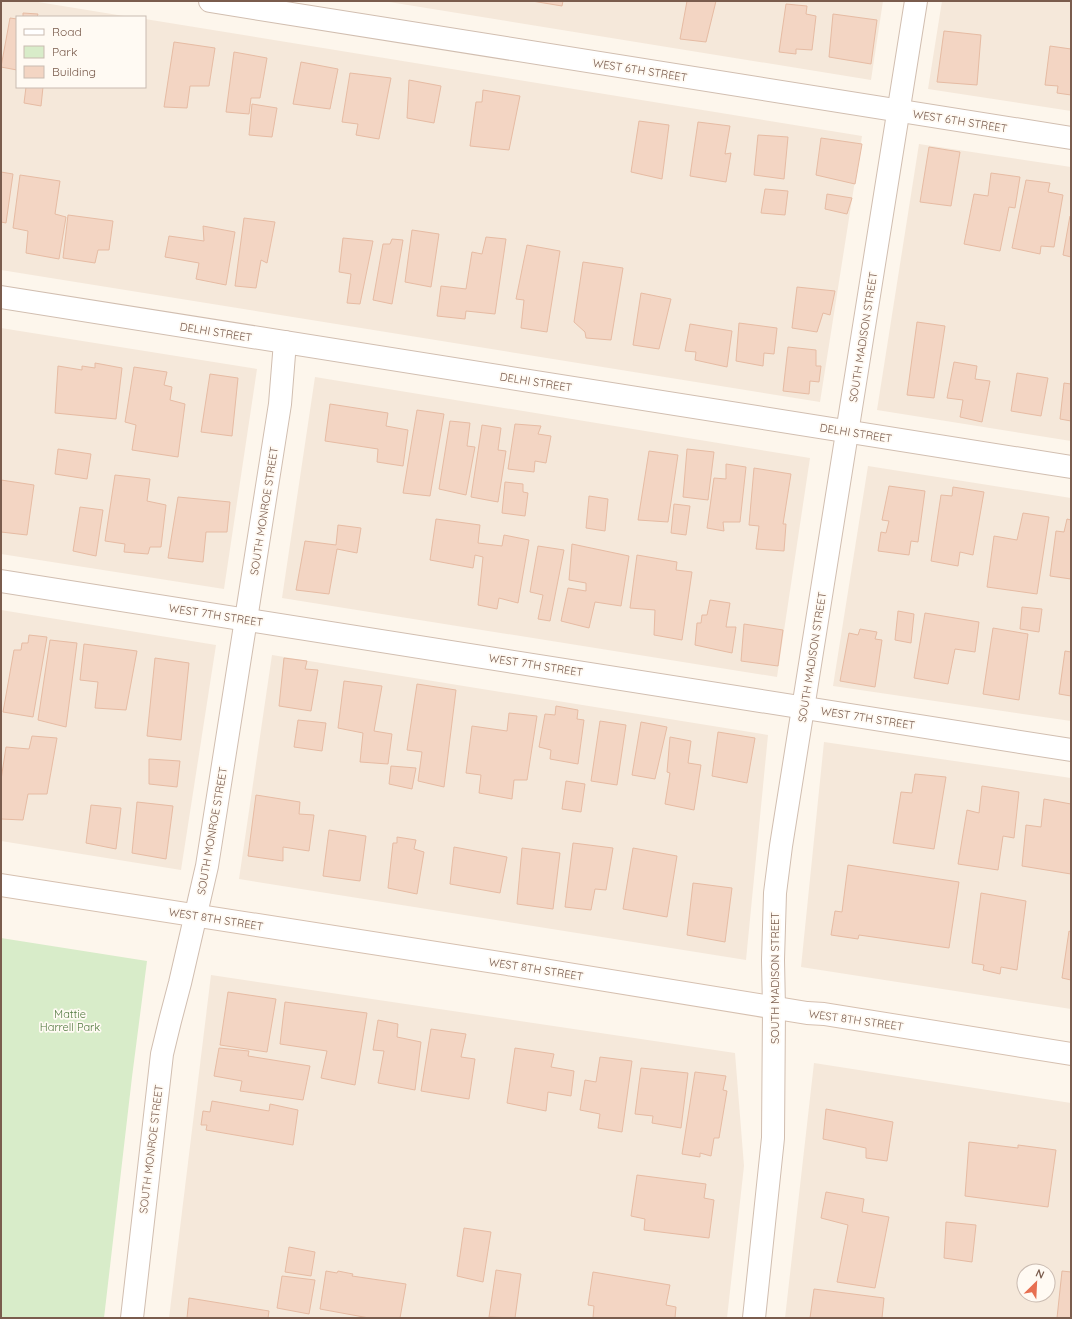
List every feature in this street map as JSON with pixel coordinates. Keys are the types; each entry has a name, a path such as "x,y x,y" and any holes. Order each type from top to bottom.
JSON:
{"street":[{"name":"WEST 6TH STREET","path":"210,1 1071,138"},
{"name":"SOUTH MADISON STREET","path":"754,1318 773,1138 773,960 775,892 781,846 916,1"},
{"name":"DELHI STREET","path":"1,297 1071,467"},
{"name":"SOUTH MONROE STREET","path":"132,1318 162,1054 207,866 280,404 285,342"},
{"name":"WEST 7TH STREET","path":"1,581 1071,750"},
{"name":"WEST 8TH STREET","path":"1,885 1071,1054"}],"shaded area":[{"path":"1,1 32,1 124,16 16,16 16,88 146,88 146,19 862,136 820,402 1,270"},
{"path":"383,1 883,1 871,80"},
{"path":"942,1 1071,1 1071,111 928,89"},
{"path":"919,144 1071,167 1071,441 877,410"},
{"path":"1,328 257,369 224,589 1,554"},
{"path":"315,377 810,458 777,677 282,598"},
{"path":"868,466 1071,498 1071,721 833,686"},
{"path":"1,610 216,645 181,870 1,841"},
{"path":"272,655 768,735 746,960 239,879"},
{"path":"824,742 1071,778 1071,1009 801,967"},
{"path":"211,975 735,1053 744,1166 727,1318 169,1318"},
{"path":"814,1063 1071,1103 1071,1318 785,1318"}],"green space":[{"name":"Mattie Harrell Park","path":"1,938 147,961 104,1318 1,1318"}],"building":[{"path":"532,1 563,1 562,6"},
{"path":"687,1 716,1 706,42 680,39"},
{"path":"786,4 807,6 806,14 816,16 812,50 796,49 796,54 779,52"},
{"path":"23,13 38,14 37,16 23,16"},
{"path":"833,14 877,20 871,64 829,57"},
{"path":"10,18 16,19 16,70 1,67"},
{"path":"944,31 981,35 977,85 937,82"},
{"path":"174,42 215,48 209,86 190,86 187,108 164,107"},
{"path":"1050,46 1071,49 1071,95 1057,93 1058,86 1045,85"},
{"path":"234,52 267,58 260,98 251,98 249,114 226,112"},
{"path":"301,62 338,69 330,109 293,104"},
{"path":"350,73 391,78 379,139 356,135 358,124 342,122"},
{"path":"409,80 441,86 434,123 407,118"},
{"path":"26,88 43,88 41,106 24,103"},
{"path":"483,90 520,96 509,150 470,146 476,102 482,102"},
{"path":"252,104 277,108 272,137 249,135"},
{"path":"639,121 669,125 662,179 631,172"},
{"path":"698,122 730,126 725,154 731,153 726,182 690,176"},
{"path":"758,135 788,137 784,179 754,175"},
{"path":"821,138 862,144 855,184 816,175"},
{"path":"929,147 960,152 951,206 920,202"},
{"path":"1,172 13,174 6,223 1,222"},
{"path":"991,173 1020,177 1015,208 1009,207 1000,251 964,244 974,194 988,196"},
{"path":"20,175 60,181 55,214 66,217 59,259 26,253 28,231 13,228"},
{"path":"1026,180 1050,183 1048,192 1063,195 1054,247 1041,246 1040,254 1012,248"},
{"path":"765,189 788,191 785,215 761,213"},
{"path":"827,194 852,198 847,214 825,209"},
{"path":"68,215 113,221 109,250 98,250 95,263 63,258"},
{"path":"1070,216 1071,217 1071,257 1063,255"},
{"path":"244,218 275,222 267,263 261,260 256,288 235,286"},
{"path":"203,226 235,232 226,285 196,279 199,263 165,257 169,236 204,241"},
{"path":"412,230 439,234 431,287 405,282"},
{"path":"486,237 506,239 495,314 466,311 465,319 437,316 441,286 466,289 472,252 482,254"},
{"path":"343,238 373,241 360,304 347,303 351,274 339,272"},
{"path":"392,239 403,240 392,304 373,300 383,244 390,244"},
{"path":"527,245 560,251 547,332 521,328 524,300 516,299"},
{"path":"583,262 623,268 611,340 586,338 585,332 574,322"},
{"path":"797,287 835,291 830,315 823,313 817,332 792,328"},
{"path":"641,293 671,299 659,349 633,345"},
{"path":"917,322 945,326 934,398 907,395"},
{"path":"739,323 777,328 774,354 764,353 763,366 736,361"},
{"path":"690,324 732,331 727,367 695,360 696,352 685,351"},
{"path":"788,347 816,350 816,366 821,366 819,382 810,381 809,394 783,391"},
{"path":"954,362 977,366 975,379 990,381 982,422 960,417 963,400 947,398"},
{"path":"95,363 122,368 116,419 55,413 58,366 82,370 82,366 95,368"},
{"path":"134,367 167,372 164,385 172,387 170,400 185,404 178,457 132,450 136,425 125,422"},
{"path":"1017,373 1048,378 1041,416 1011,411"},
{"path":"210,374 238,378 232,436 201,432"},
{"path":"1064,383 1071,384 1071,421 1060,419"},
{"path":"330,404 388,413 386,426 408,430 403,466 377,462 378,449 325,441"},
{"path":"417,410 444,414 430,496 403,493"},
{"path":"450,421 470,423 467,446 475,447 466,495 439,489"},
{"path":"515,424 541,426 538,434 551,436 546,463 535,461 534,472 508,469"},
{"path":"482,425 501,428 498,450 506,451 498,502 471,497"},
{"path":"58,449 91,454 87,479 55,474"},
{"path":"687,449 714,452 708,500 683,497"},
{"path":"649,451 678,455 668,522 638,520"},
{"path":"726,464 746,467 740,522 723,522 724,531 707,528 714,478 726,479"},
{"path":"754,468 791,474 783,524 786,524 784,551 756,549 759,526 749,525"},
{"path":"115,475 150,479 147,501 166,505 161,547 150,547 148,554 124,552 125,544 105,541"},
{"path":"1,480 34,485 27,535 1,532"},
{"path":"505,482 523,484 523,492 528,493 525,516 502,513"},
{"path":"889,486 925,491 918,542 911,541 909,555 878,551 881,532 886,533 889,521 882,520"},
{"path":"953,487 984,492 973,555 960,552 958,566 931,561 941,495 952,496"},
{"path":"589,496 608,499 605,531 586,528"},
{"path":"178,497 230,502 227,532 206,532 203,562 168,558"},
{"path":"674,504 690,506 686,535 671,533"},
{"path":"80,507 103,510 96,556 73,551"},
{"path":"1023,513 1049,517 1037,594 987,587 994,536 1017,540"},
{"path":"436,519 480,525 478,543 502,546 504,535 529,540 518,603 499,598 497,609 478,605 483,557 475,555 473,568 430,560"},
{"path":"1067,519 1071,520 1071,579 1050,576 1056,531 1064,532"},
{"path":"338,525 361,528 357,553 337,549 329,594 296,590 305,541 336,545"},
{"path":"572,544 629,556 621,606 595,602 589,628 561,621 568,588 586,591 586,583 569,580"},
{"path":"538,546 564,550 550,621 538,619 543,595 530,592"},
{"path":"637,555 677,562 676,570 692,572 682,640 654,635 655,610 630,608"},
{"path":"710,600 730,603 726,627 736,627 732,653 695,645 697,623 701,623 702,615 707,615"},
{"path":"1022,607 1042,609 1039,632 1020,629"},
{"path":"898,611 914,614 911,643 895,640"},
{"path":"925,613 979,622 975,652 955,649 948,684 914,678"},
{"path":"744,624 783,630 778,666 741,661"},
{"path":"993,628 1028,634 1019,700 983,694"},
{"path":"860,629 877,632 875,639 882,640 875,687 840,681 849,633 858,635"},
{"path":"29,635 47,637 33,717 3,712 14,650 21,650 22,643 28,643"},
{"path":"50,640 77,643 66,727 38,720"},
{"path":"84,644 137,651 126,710 95,708 98,682 80,680"},
{"path":"1065,651 1071,652 1071,696 1059,694"},
{"path":"155,658 189,663 181,740 147,736"},
{"path":"284,658 307,661 305,669 318,670 311,711 279,706"},
{"path":"344,681 382,686 374,731 392,734 388,764 360,762 363,733 338,728"},
{"path":"417,684 456,690 444,787 418,781 422,752 407,750"},
{"path":"556,706 578,710 577,719 584,720 578,764 550,759 551,750 539,747 545,714 555,715"},
{"path":"509,713 537,716 527,780 514,780 512,799 479,793 481,775 466,773 472,726 507,731"},
{"path":"298,720 326,723 322,751 294,747"},
{"path":"600,721 626,725 617,785 591,781"},
{"path":"641,722 667,727 655,779 632,775"},
{"path":"718,732 755,738 747,783 712,776"},
{"path":"32,736 57,738 47,794 28,794 23,820 1,819 1,780 6,747 29,749"},
{"path":"670,737 691,741 688,763 701,765 694,810 665,804 670,773 667,772"},
{"path":"149,759 180,761 177,787 149,784"},
{"path":"391,766 416,768 412,789 389,784"},
{"path":"915,774 946,777 934,849 893,843 901,792 912,793"},
{"path":"566,781 585,784 581,812 562,809"},
{"path":"982,786 1019,792 1014,838 1003,836 998,870 958,864 967,810 979,813"},
{"path":"256,795 300,802 299,814 314,815 309,851 283,847 283,861 248,856"},
{"path":"1044,799 1071,804 1071,874 1022,866 1026,825 1041,827"},
{"path":"137,802 173,806 166,859 132,853"},
{"path":"91,805 121,808 116,849 86,843"},
{"path":"329,830 366,836 360,881 323,876"},
{"path":"397,837 416,840 414,849 424,852 417,894 388,888 393,843 397,843"},
{"path":"573,843 613,848 606,890 595,889 591,910 565,907"},
{"path":"454,847 507,857 500,893 450,884"},
{"path":"522,848 560,853 553,909 517,904"},
{"path":"633,848 677,856 667,917 623,909"},
{"path":"848,865 959,882 949,948 859,935 858,939 831,935 835,911 842,912"},
{"path":"693,883 732,888 725,942 687,935"},
{"path":"981,893 1026,901 1017,970 1001,967 1000,974 983,970 984,965 972,963"},
{"path":"1069,931 1071,932 1071,980 1062,978"},
{"path":"228,992 276,999 267,1052 220,1045"},
{"path":"285,1002 367,1013 355,1085 321,1078 327,1051 280,1044"},
{"path":"378,1020 398,1024 397,1037 421,1042 415,1090 378,1083 384,1051 373,1050"},
{"path":"431,1029 466,1034 461,1057 475,1059 469,1099 421,1091"},
{"path":"219,1048 249,1051 248,1056 310,1066 303,1100 240,1091 242,1081 214,1076"},
{"path":"515,1048 554,1054 551,1067 574,1071 571,1096 548,1092 546,1111 507,1103"},
{"path":"600,1057 632,1061 622,1132 598,1128 600,1114 580,1110 585,1080 596,1082"},
{"path":"641,1068 688,1073 681,1128 652,1123 653,1116 635,1114"},
{"path":"695,1072 726,1076 723,1090 727,1091 719,1138 714,1138 711,1156 700,1153 700,1157 682,1154"},
{"path":"212,1101 269,1111 270,1104 298,1110 293,1145 206,1130 207,1125 201,1125 203,1111 210,1112"},
{"path":"826,1109 893,1122 887,1161 866,1158 866,1148 823,1139"},
{"path":"969,1142 1018,1148 1018,1145 1056,1150 1048,1207 965,1196"},
{"path":"637,1175 706,1184 704,1198 714,1200 709,1238 644,1230 645,1219 631,1216"},
{"path":"826,1192 864,1199 862,1212 889,1217 875,1288 837,1282 848,1225 821,1218"},
{"path":"946,1222 976,1225 972,1262 944,1258"},
{"path":"464,1228 491,1232 483,1282 457,1276"},
{"path":"289,1247 315,1252 311,1276 285,1272"},
{"path":"496,1270 521,1274 515,1318 489,1317"},
{"path":"326,1271 337,1273 338,1271 353,1274 352,1276 406,1284 400,1318 369,1318 320,1309"},
{"path":"1062,1271 1071,1272 1071,1318 1057,1318"},
{"path":"593,1272 670,1285 666,1305 676,1307 675,1318 593,1318 594,1306 588,1305"},
{"path":"282,1276 315,1280 309,1314 277,1308"},
{"path":"814,1289 884,1298 882,1318 810,1318"},
{"path":"189,1298 269,1311 268,1318 187,1318"}]}
